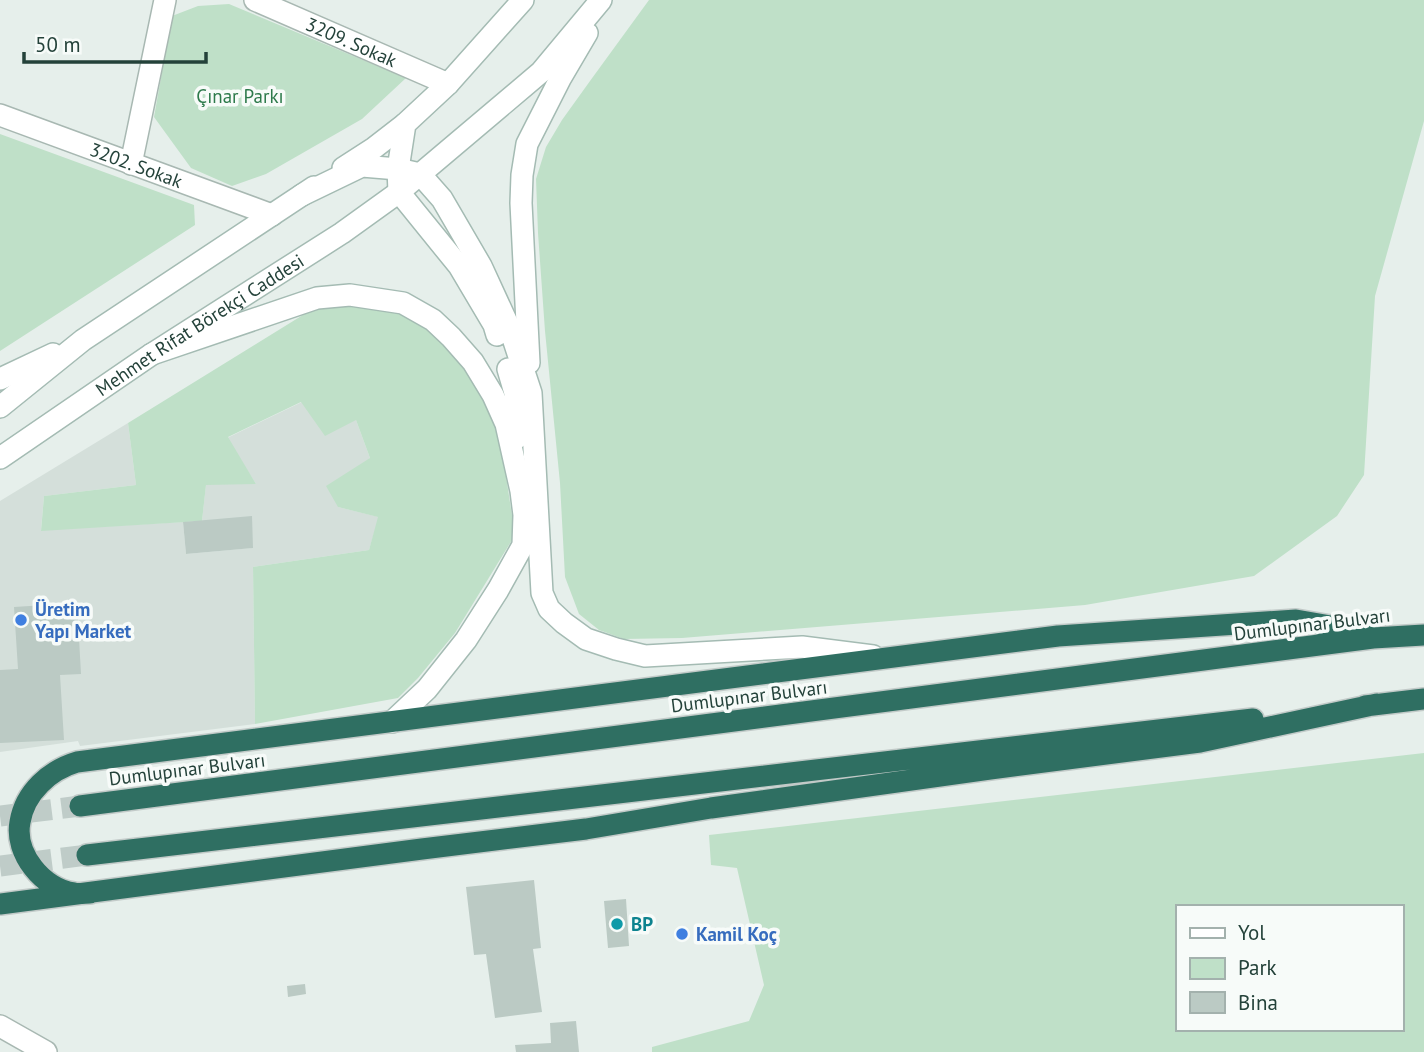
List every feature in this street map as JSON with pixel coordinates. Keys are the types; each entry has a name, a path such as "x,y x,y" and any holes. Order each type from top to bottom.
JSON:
{"highway":[{"path":"90,893 72,893 43,878 33,868 19,835 24,807 34,791 54,771 77,762 1058,636 1296,620 1348,629 1373,638"},
{"name":"Dumlupınar Bulvarı","path":"80,806 1373,638 1424,635"},
{"path":"87,855 1424,699"},
{"path":"0,904 586,829 711,808 1200,743 1377,704"}],"main road":[{"path":"131,164 165,0"},
{"name":"3209. Sokak","path":"255,0 447,84"},
{"path":"0,407 83,340 374,148 405,124 447,84 523,0"},
{"name":"Mehmet Rifat Börekçi Caddesi","path":"0,458 152,354 342,233 398,192 541,72 601,0"},
{"path":"607,0 560,79 527,144 522,175 521,203 542,593 550,609 586,639 645,656 802,647 882,658"},
{"name":"3202. Sokak","path":"0,115 272,215"},
{"path":"392,722 427,689 466,640 498,590 523,545 524,515 515,393 494,325 458,266 398,192 398,169 405,124"},
{"path":"302,195 362,166 420,174 442,199 481,267 510,329 531,393"},
{"path":"152,354 317,298 350,295 403,303 433,320 451,337 472,362 493,395 506,424 521,491"},
{"path":"0,379 83,340"},
{"path":"0,1026 46,1052"}],"shaded area":[{"path":"302,402 356,420 370,458 338,507 379,517 369,550 253,567 255,724 80,746 78,741 0,752 0,501 128,423 136,485 44,496 41,530 183,522 186,554 252,548 202,521 206,484 256,484 227,438"}],"green space":[{"path":"649,0 1424,0 1424,121 1375,296 1364,475 1337,516 1254,576 1085,605 682,638 624,639 599,630 579,614 565,577 536,179 546,147 562,120"},
{"name":"Çınar Parkı","path":"229,4 406,78 362,119 266,174 232,186 191,168 154,117 172,16 198,6"},
{"path":"0,134 194,205 195,225 0,351"},
{"path":"348,306 394,309 450,342 490,406 501,444 515,535 455,633 398,698 255,724 253,567 369,550 378,517 338,507 326,486 370,458 356,420 325,436 301,402 228,437 256,484 206,485 202,521 41,531 44,496 136,485 128,423 311,310"},
{"path":"1424,753 1424,1052 652,1052 652,1047 749,1021 764,985 737,868 711,865 709,835"}],"building":[{"path":"252,516 253,548 186,554 183,522"},
{"path":"77,603 81,674 60,675 64,740 0,743 0,670 18,669 14,607"},
{"path":"534,880 541,948 533,949 542,1012 495,1018 486,954 474,955 466,887"},
{"name":"BP","path":"626,899 629,946 608,948 604,901"},
{"path":"305,984 306,994 288,997 287,986"},
{"path":"576,1021 579,1052 516,1052 515,1045 551,1043 550,1023"}],"tunnel":[{"path":"0,816 80,806"},
{"path":"0,866 87,855"}],"place":[{"name":"Üretim Yapı Market","path":"21,620"},
{"name":"BP","path":"617,924"},
{"name":"Kamil Koç","path":"682,934"}]}
